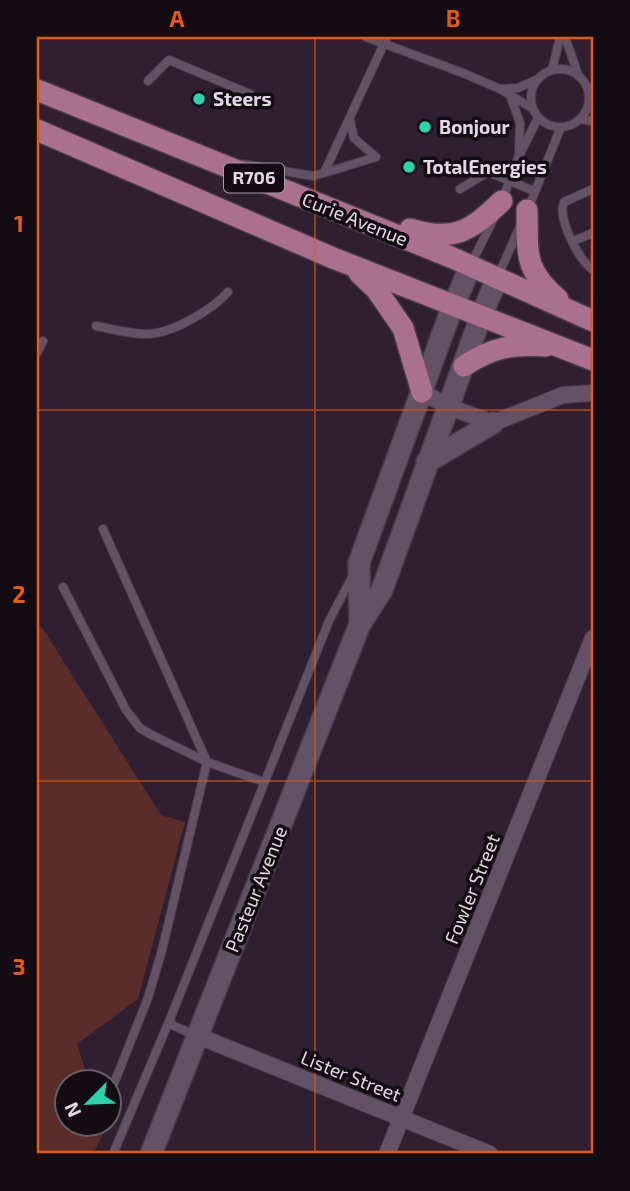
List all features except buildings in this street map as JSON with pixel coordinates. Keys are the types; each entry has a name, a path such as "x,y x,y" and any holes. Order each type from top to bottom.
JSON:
{"main road":[{"name":"Curie Avenue","path":"37,90 470,267 584,317"},
{"name":"R706","path":"37,130 333,258 593,360"},
{"path":"323,206 376,218 431,235 445,236 465,230 482,220 506,191"},
{"path":"531,201 528,249 534,275 543,286 584,317"},
{"path":"333,258 362,275 394,312 407,338 422,392"},
{"path":"464,366 495,349 528,345 562,347"}],"street":[{"name":"Pasteur Avenue","path":"360,624 359,564 470,267"},
{"name":"Pasteur Avenue","path":"151,1154 360,624 382,590 481,316 497,279"},
{"path":"422,392 449,407 493,424"},
{"path":"428,462 493,424 563,395 593,393"},
{"name":"Fowler Street","path":"387,1154 593,638"},
{"name":"Lister Street","path":"198,1036 490,1154"}],"lane":[{"path":"366,37 386,41 463,73 532,107"},
{"path":"552,70 559,37"},
{"path":"538,79 531,97 532,107 538,118 548,125 561,128 580,119 591,94 580,77 565,37"},
{"path":"324,173 386,41"},
{"path":"148,81 169,60 250,94"},
{"path":"500,89 518,88 552,70 562,69 580,77"},
{"path":"510,94 520,124 518,158"},
{"path":"470,267 538,118"},
{"path":"580,119 593,121"},
{"path":"206,159 313,176 376,157 354,138 350,120"},
{"path":"497,279 561,128"},
{"path":"460,189 488,173 506,191 531,201"},
{"path":"593,189 564,202 561,209 563,222 581,258 593,270"},
{"path":"573,241 593,233"},
{"path":"96,326 144,335 154,334 208,310 228,292"},
{"path":"37,353 43,341"},
{"path":"103,529 207,762 162,950 148,998 120,1068"},
{"path":"113,1154 170,1019 329,621 359,564"},
{"path":"63,587 126,710 140,728 207,762 264,782"},
{"path":"170,1019 172,1025 198,1036"}],"shaded area":[{"path":"37,624 43,629 161,815 185,822 138,999 77,1044 85,1068 52,1068 52,1138 101,1138 93,1154 37,1154"}],"place":[{"name":"Steers","path":"199,99"},
{"name":"Bonjour","path":"425,127"},
{"name":"TotalEnergies","path":"409,167"}]}
